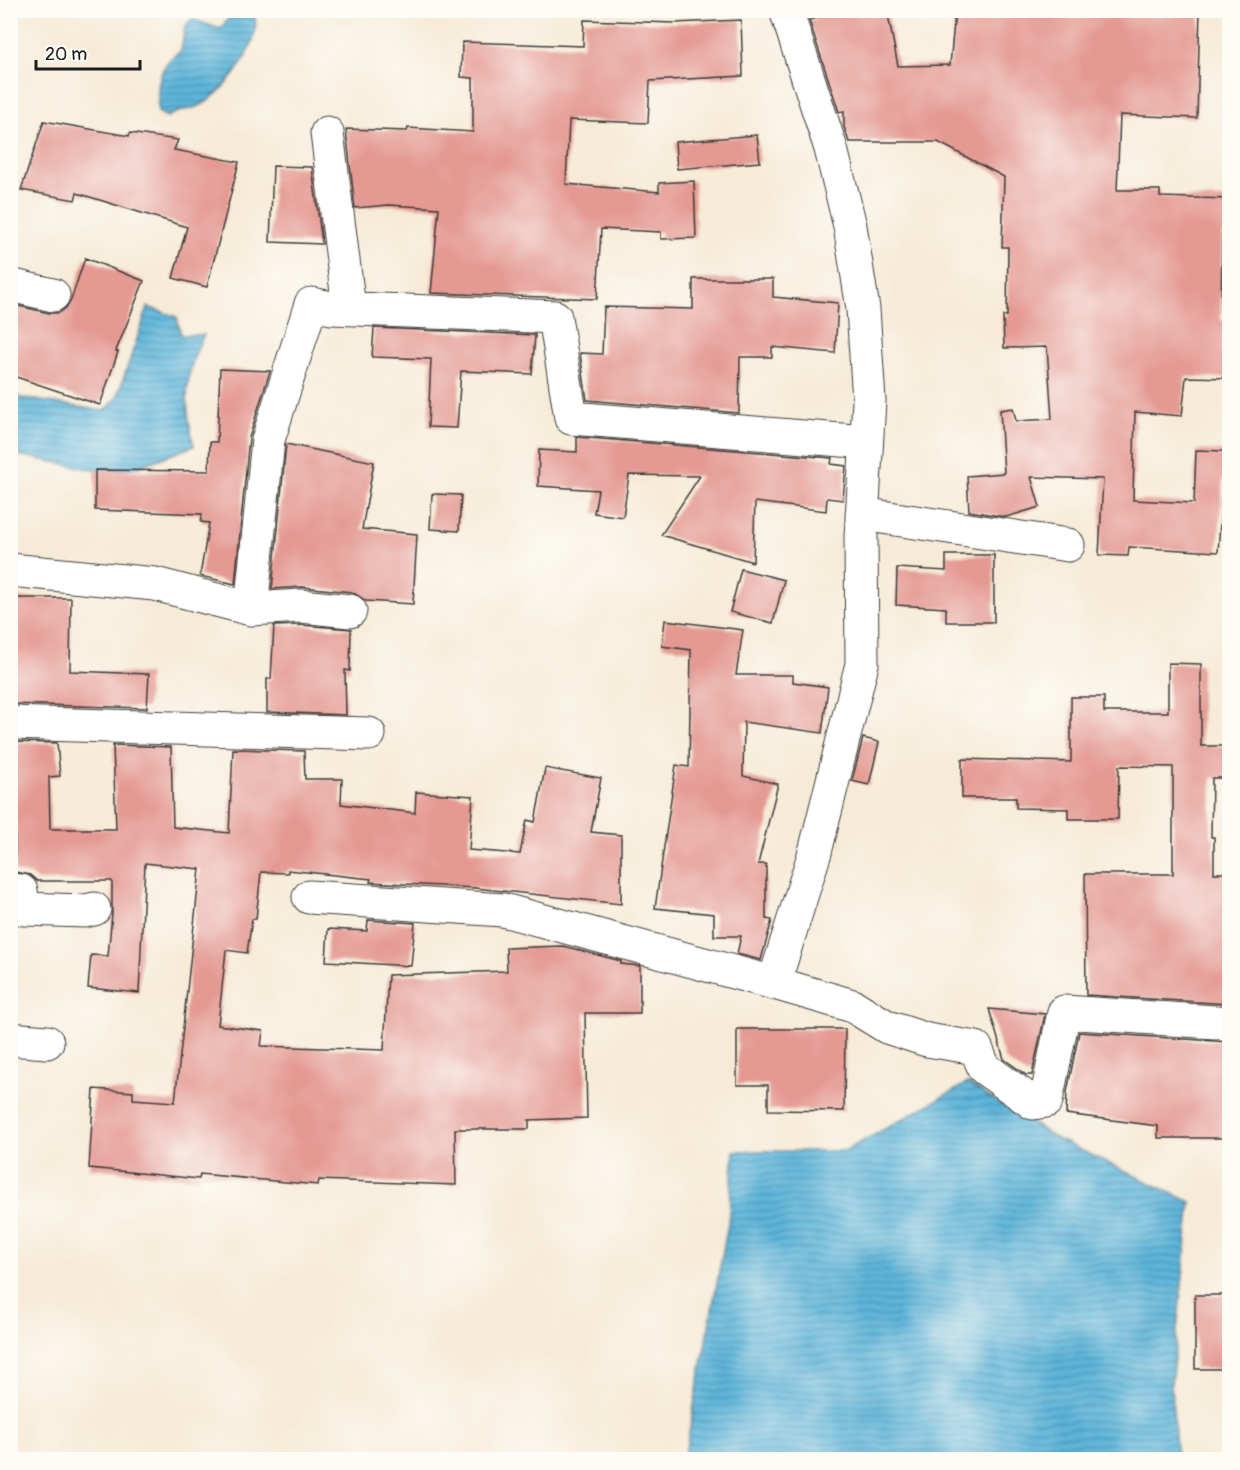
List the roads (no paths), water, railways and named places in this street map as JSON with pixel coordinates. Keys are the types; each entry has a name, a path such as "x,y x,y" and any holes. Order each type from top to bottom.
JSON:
{"street":[{"path":"774,983 815,852 862,664 862,514 869,401 863,309 850,226 831,149 786,10"},
{"path":"327,133 348,308"},
{"path":"10,285 53,295"},
{"path":"251,609 268,440 311,304 348,308 555,317 571,418 866,442"},
{"path":"862,514 1068,545"},
{"path":"10,570 155,584 251,609 301,606 350,611"},
{"path":"10,723 369,734"},
{"path":"10,890 21,891 24,909 85,911 94,909"},
{"path":"309,897 503,910 774,983 853,1006 897,1030 927,1040 976,1048 984,1068 1033,1103 1046,1101 1064,1012 1230,1023"},
{"path":"10,1039 47,1042"}],"water":[{"path":"239,11 252,11 255,22 254,35 250,49 233,76 223,88 203,104 167,117 158,112 160,77 167,63 181,51 185,26 192,19 220,29"},
{"path":"148,307 177,317 181,335 204,335 192,363 187,389 188,416 194,446 138,467 100,471 11,454 10,396 105,411 117,397"},
{"path":"967,1083 1057,1139 1191,1202 1171,1385 1177,1459 684,1459 728,1224 734,1151 845,1151"}]}
